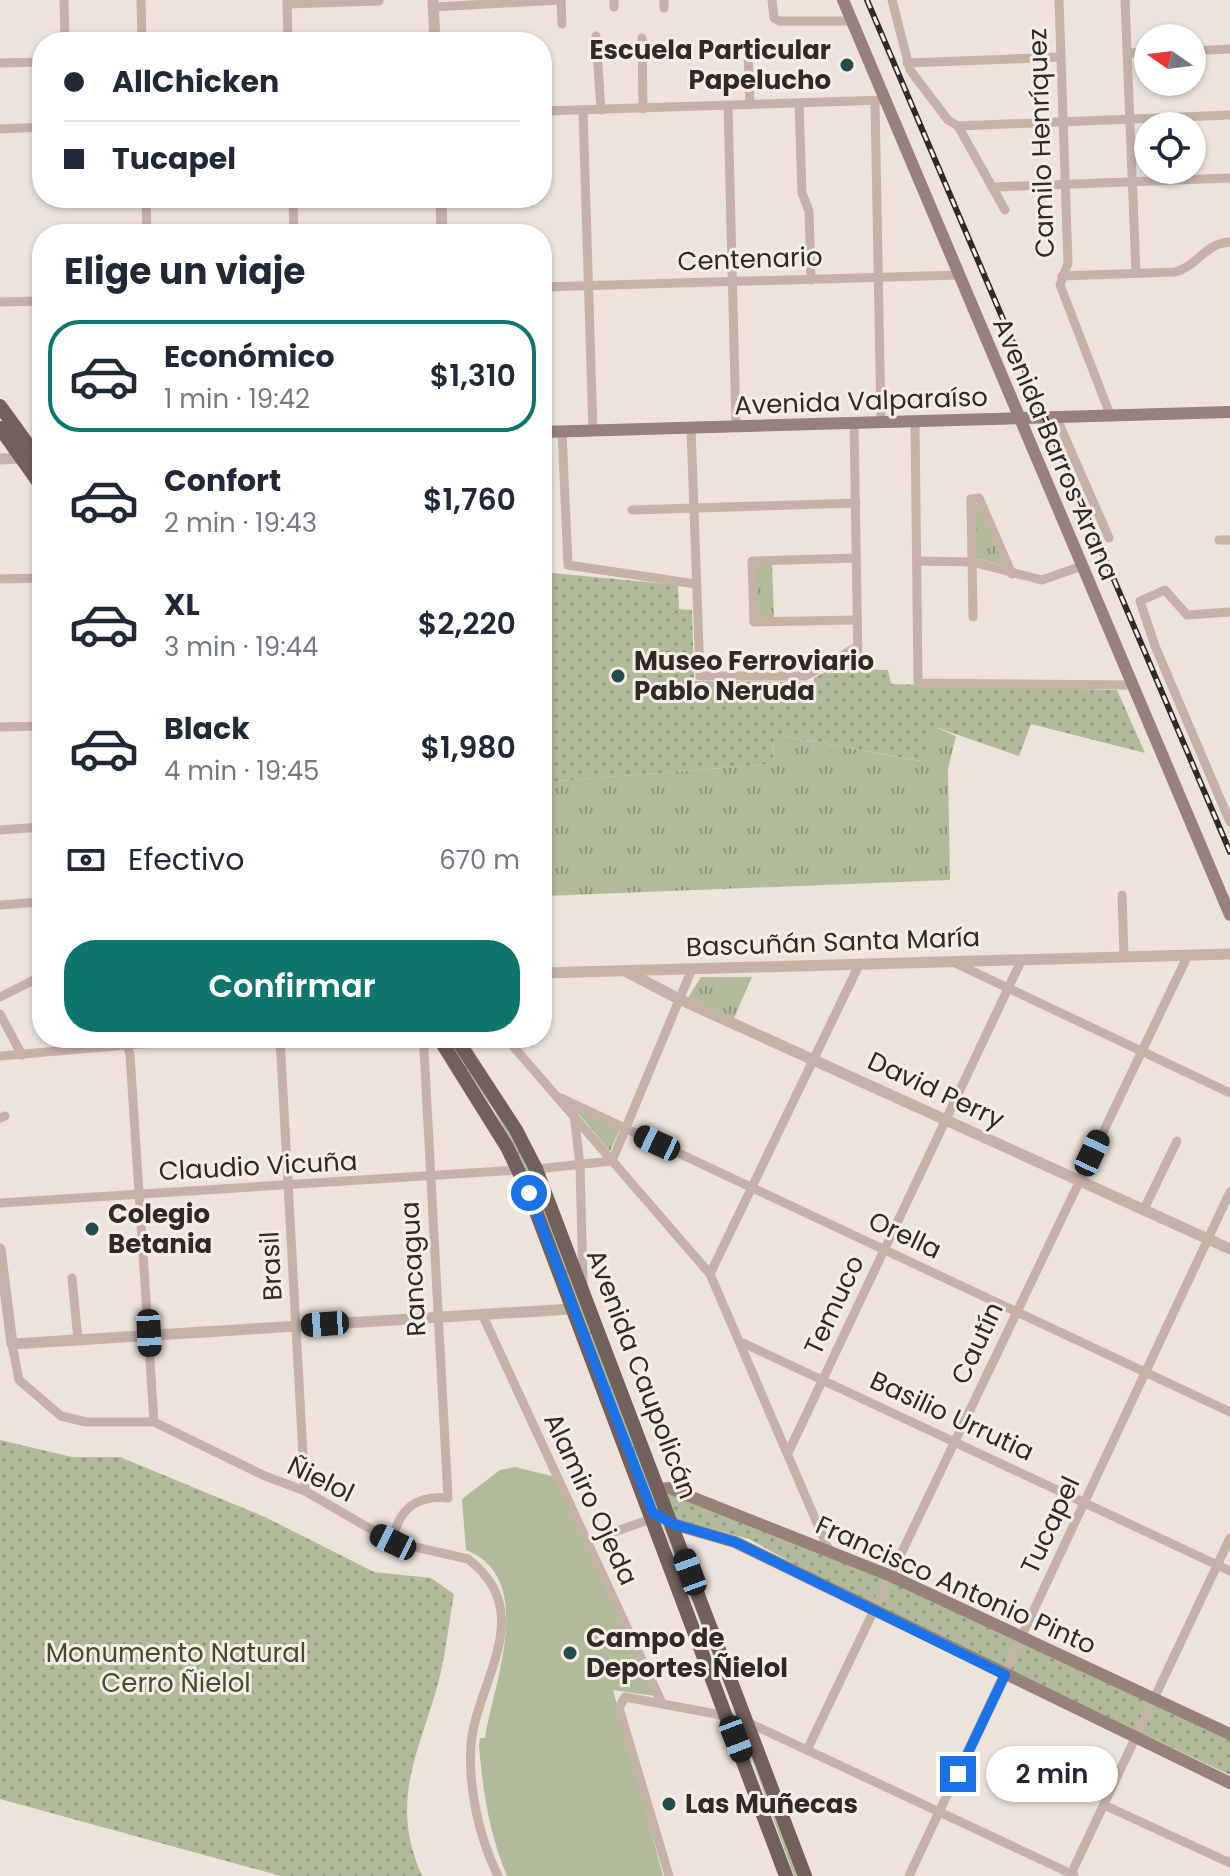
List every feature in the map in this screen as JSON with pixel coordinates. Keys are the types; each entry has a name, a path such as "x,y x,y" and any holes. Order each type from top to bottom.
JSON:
{"main road":[{"name":"Avenida Barros Arana","path":"843,0 880,101 959,275 1230,915"},
{"path":"0,406 12,442"},
{"name":"Avenida Valparaíso","path":"552,432 1230,412"},
{"path":"0,428 32,457"},
{"name":"Avenida Caupolicán","path":"445,1048 518,1170 787,1872"},
{"name":"Avenida Caupolicán","path":"465,1048 536,1169 805,1876"},
{"path":"507,1147 536,1169"},
{"path":"571,1309 591,1318 601,1335"},
{"path":"599,1380 616,1375"},
{"name":"Francisco Antonio Pinto","path":"660,1489 669,1488 891,1576 1023,1635 1154,1699 1228,1730"},
{"path":"652,1514 673,1524"},
{"name":"Francisco Antonio Pinto","path":"673,1524 735,1542 1230,1783"},
{"path":"727,1716 747,1727"}],"street":[{"path":"64,0 65,32"},
{"path":"141,0 142,32"},
{"path":"434,32 433,4 561,0 562,24"},
{"path":"772,0 774,18 779,21 852,21"},
{"path":"892,0 907,63 948,120 958,126 1005,210"},
{"name":"Camilo Henríquez","path":"1059,0 1068,263 1062,276 1062,293 1111,417"},
{"path":"1125,0 1136,273"},
{"path":"288,32 287,2 379,1"},
{"path":"596,36 601,110"},
{"path":"642,38 643,109"},
{"path":"1206,50 1230,49"},
{"path":"748,51 750,105"},
{"path":"1127,53 1134,53"},
{"path":"907,63 1061,57"},
{"path":"0,63 32,62"},
{"path":"552,111 880,101 878,278 881,422"},
{"path":"799,103 802,193 809,211 811,280"},
{"path":"728,106 736,426"},
{"path":"583,111 593,431"},
{"path":"958,126 1230,115"},
{"path":"0,129 32,127"},
{"path":"994,187 1230,178"},
{"path":"1062,276 1182,270 1211,245 1230,242"},
{"name":"Centenario","path":"552,287 959,275"},
{"path":"0,302 32,301"},
{"path":"1057,419 1109,538"},
{"path":"915,421 918,683 1132,685"},
{"path":"854,422 858,663"},
{"path":"691,428 700,676 805,676 857,647"},
{"path":"562,432 568,565 696,584"},
{"path":"0,459 32,460"},
{"path":"973,617 971,499 979,498 1012,574"},
{"path":"632,510 856,503"},
{"path":"1219,540 1230,540"},
{"path":"739,561 856,558"},
{"path":"752,561 754,622"},
{"path":"917,561 972,562 1042,580 1082,566"},
{"path":"0,579 32,578"},
{"path":"1230,612 1187,615 1165,590 1140,601 1155,646 1230,822"},
{"path":"739,622 857,620"},
{"path":"0,727 32,726"},
{"path":"0,830 32,828"},
{"path":"1122,895 1124,957"},
{"path":"0,905 32,903"},
{"name":"Bascuñán Santa María","path":"552,973 1230,954"},
{"name":"Cautín","path":"807,1750 1188,955"},
{"name":"Temuco","path":"788,1453 1022,959"},
{"path":"951,961 1230,1093"},
{"path":"710,1274 860,963"},
{"path":"612,1161 692,969"},
{"name":"David Perry","path":"624,970 679,999 1230,1249"},
{"path":"0,997 32,981"},
{"path":"0,1014 22,1055"},
{"path":"0,1056 78,1048"},
{"path":"127,1048 140,1194 154,1422"},
{"name":"Brasil","path":"281,1048 305,1491"},
{"name":"Rancagua","path":"393,1542 398,1519 411,1504 434,1497 448,1498 424,1048"},
{"path":"515,1048 710,1274 743,1343 829,1551"},
{"name":"Orella","path":"561,1098 1230,1412"},
{"path":"574,1114 580,1165 583,1286"},
{"path":"1144,1209 1177,1141"},
{"path":"536,1169 612,1161"},
{"name":"Claudio Vicuña","path":"0,1203 518,1170"},
{"name":"Tucapel","path":"909,1876 1230,1192"},
{"path":"0,1249 12,1344 149,1333 571,1309"},
{"path":"72,1278 78,1340"},
{"name":"Alamiro Ojeda","path":"482,1314 661,1701"},
{"name":"Basilio Urrutia","path":"743,1343 1230,1571"},
{"name":"Ñielol","path":"12,1344 19,1380 61,1416 86,1422 154,1422 265,1476 305,1491 393,1542 468,1559 487,1578 498,1604 502,1644 479,1710 471,1749 478,1816 498,1876"},
{"path":"611,1533 652,1514"},
{"path":"747,1727 807,1750 1073,1875 1230,1538"},
{"path":"669,1876 619,1705 625,1697 661,1701 727,1716"},
{"path":"1104,1805 1230,1863"}],"green space":[{"path":"979,504 1006,566 975,558 974,505"},
{"path":"772,564 774,618 757,618 755,565"},
{"name":"Museo Ferroviario Pablo Neruda","path":"552,573 678,585 679,609 692,610 694,681 814,682 814,678 855,656 856,669 888,670 891,684 1117,690 1145,753 1031,724 1019,756 935,727 921,761 774,734 773,764 552,781"},
{"path":"935,727 956,736 948,769 950,880 552,896 552,781 773,764 774,734 920,761"},
{"path":"701,977 752,977 734,1018 688,998"},
{"path":"452,1048 458,1048 485,1088 533,1175 801,1876 794,1876 735,1712 525,1168 495,1112"},
{"path":"577,1112 620,1129 610,1151"},
{"name":"Monumento Natural Cerro Ñielol","path":"0,1440 72,1457 120,1457 265,1517 374,1572 431,1578 454,1594 441,1669 416,1753 407,1799 412,1848 422,1876 281,1876 0,1799"},
{"name":"Campo de Deportes Ñielol","path":"515,1467 556,1477 655,1696 613,1690 663,1876 507,1876 501,1860 488,1812 479,1746 480,1738 485,1738 501,1663 506,1635 506,1608 500,1584 488,1564 466,1550 462,1499 500,1470"},
{"path":"670,1494 875,1573 1230,1738 1230,1775 863,1602 749,1539 675,1519 665,1496"}],"railway":[{"path":"867,0 1230,852"}],"place":[{"name":"Escuela Particular Papelucho","path":"847,65"},
{"name":"Museo Ferroviario Pablo Neruda","path":"618,676"},
{"name":"Colegio Betania","path":"92,1229"},
{"name":"Campo de Deportes Ñielol","path":"570,1653"},
{"name":"Las Muñecas","path":"669,1804"}],"route":[{"path":"529,1193 571,1309 653,1513 673,1524 735,1542 1005,1675 958,1774"}]}
